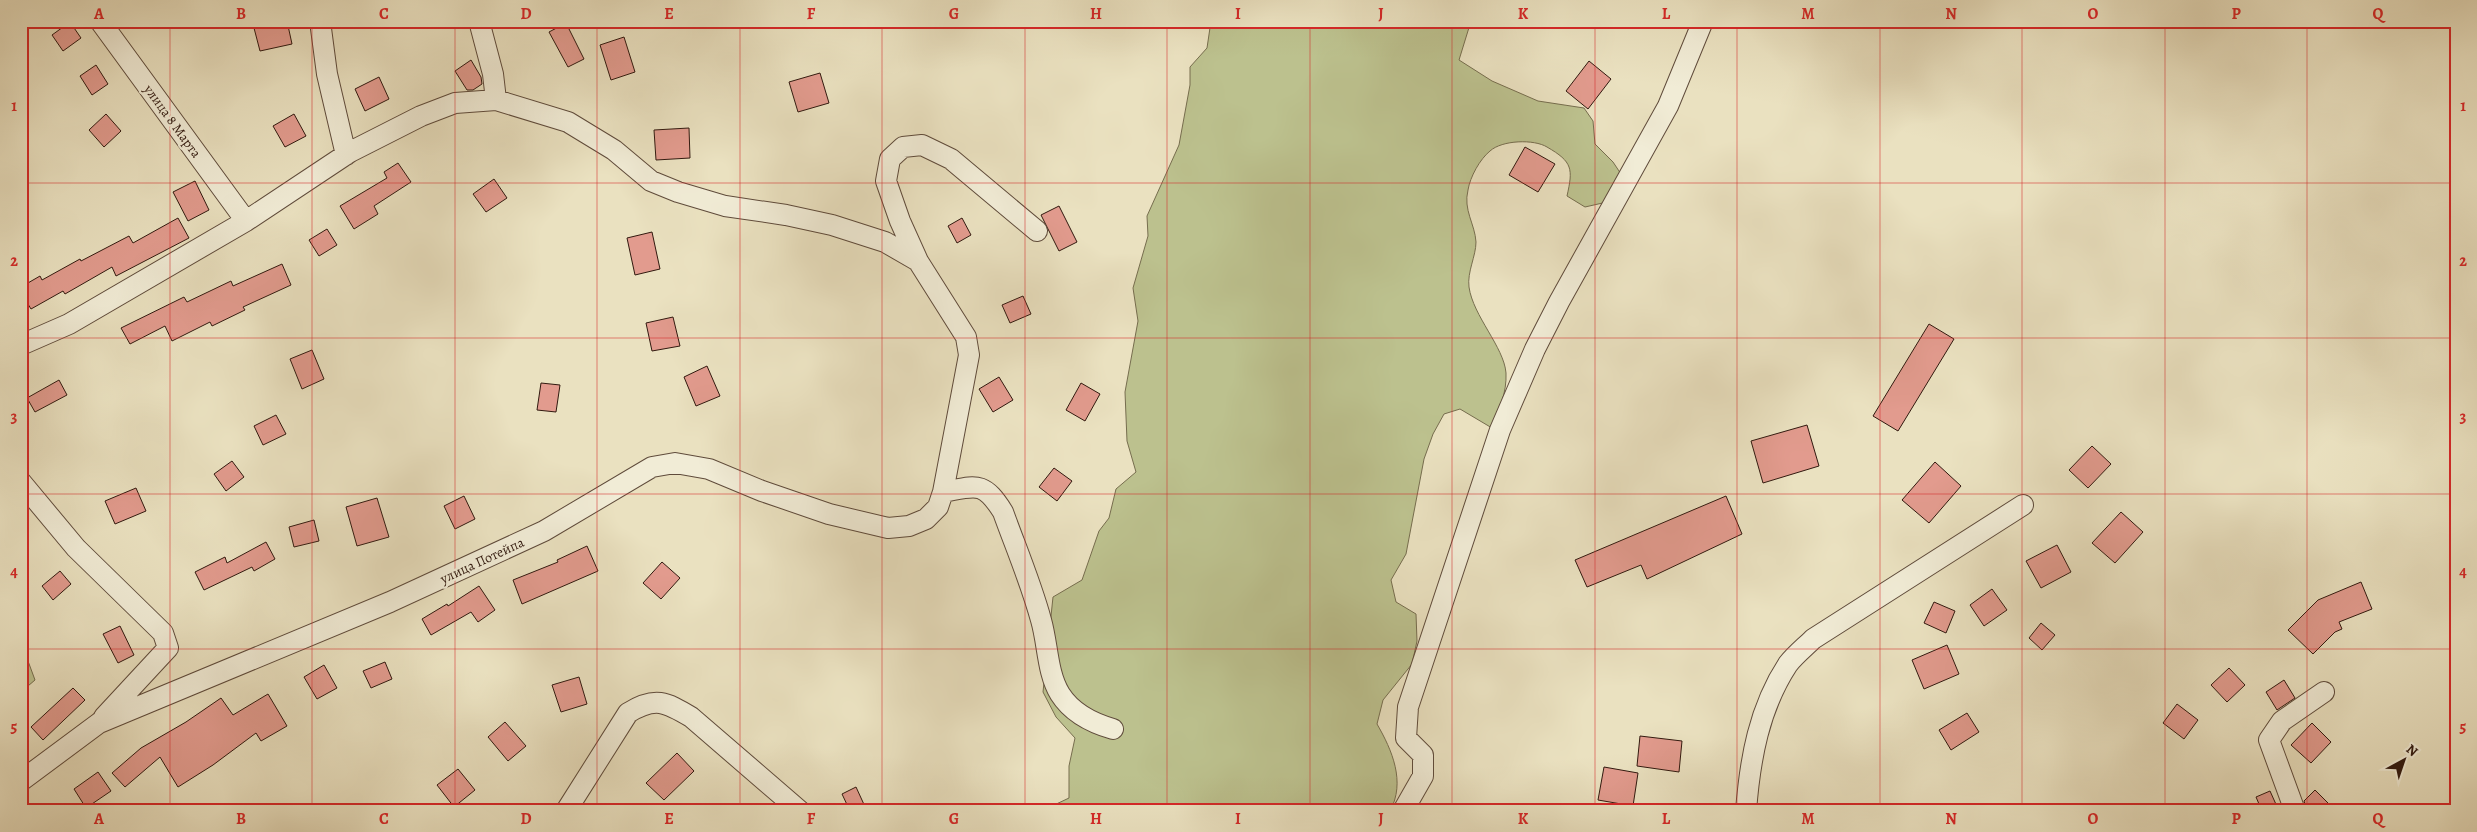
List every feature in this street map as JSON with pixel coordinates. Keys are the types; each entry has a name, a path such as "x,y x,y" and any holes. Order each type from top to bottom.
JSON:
{"street":[{"name":"улица 8 Марта","path":"100,21 246,221"},
{"path":"320,21 327,74 346,154"},
{"path":"479,21 494,74 496,100"},
{"path":"1403,811 1423,776 1423,755 1406,738 1408,707 1500,430 1535,349 1559,302 1668,106 1703,21"},
{"path":"21,345 69,324 246,221 346,154 421,116 455,103 496,100 568,122 614,150 651,181 678,192 725,206 786,215 832,225 885,242 918,261"},
{"name":"улица Потейпа","path":"21,781 99,722 390,602 544,531 652,467 675,463 710,469 762,491 830,514 888,528 909,526 926,519 938,507 943,492 969,356 966,337 918,261 900,221 886,181 890,159 903,147 922,146 951,159 1037,231"},
{"path":"21,482 76,548 163,633 168,648 99,722"},
{"path":"943,492 972,486 985,489 995,500 1003,512 1035,599 1046,637 1052,675 1060,694 1076,712 1095,724 1113,729"},
{"path":"1746,811 1756,735 1770,696 1789,663 1812,639 2023,505"},
{"path":"2294,811 2270,740 2282,721 2324,692"},
{"path":"566,811 628,713 641,705 657,702 671,706 691,717 800,811"}],"green space":[{"path":"1211,21 1471,21 1459,60 1492,81 1538,101 1584,108 1593,121 1595,144 1613,162 1621,174 1607,202 1585,207 1567,196 1570,173 1566,162 1556,152 1541,144 1518,142 1495,147 1486,154 1473,174 1468,190 1467,204 1476,242 1469,276 1469,287 1476,309 1504,363 1506,373 1505,387 1500,408 1492,428 1460,409 1444,414 1433,434 1424,459 1406,554 1391,580 1396,602 1416,614 1417,641 1412,664 1383,700 1377,724 1388,744 1397,778 1395,800 1390,811 1049,811 1050,807 1069,798 1069,766 1075,738 1056,717 1043,692 1053,597 1082,580 1099,531 1109,518 1116,489 1136,472 1127,441 1125,392 1138,321 1133,288 1148,236 1147,216 1179,145 1190,85 1190,67 1207,48"},
{"path":"21,642 35,680 21,692"}],"building":[{"path":"287,21 292,44 260,51 254,28"},
{"path":"70,22 81,38 63,51 52,35"},
{"path":"566,23 584,59 568,67 549,32"},
{"path":"624,37 635,72 611,80 600,45"},
{"path":"471,60 481,77 482,84 473,90 467,90 455,71"},
{"path":"1589,61 1611,79 1588,109 1566,91"},
{"path":"96,65 108,84 92,95 80,76"},
{"path":"820,73 829,103 798,112 789,82"},
{"path":"379,77 389,99 365,111 355,89"},
{"path":"106,114 121,131 104,147 89,130"},
{"path":"294,114 306,136 285,147 273,126"},
{"path":"689,128 690,158 656,160 654,130"},
{"path":"1525,147 1555,164 1538,192 1509,175"},
{"path":"398,163 411,182 374,206 378,214 354,229 340,206 387,178 384,172"},
{"path":"494,179 507,198 486,212 473,194"},
{"path":"195,181 209,210 188,221 173,192"},
{"path":"1059,206 1077,242 1059,251 1041,215"},
{"path":"178,218 189,238 116,276 112,267 65,294 63,291 31,309 21,293 21,287 40,276 42,280 80,259 81,261 129,236 133,243"},
{"path":"962,218 971,235 957,243 948,226"},
{"path":"327,229 337,245 319,256 309,240"},
{"path":"652,232 660,269 635,275 627,238"},
{"path":"282,264 291,285 243,307 245,310 212,326 210,322 172,341 165,326 130,344 121,328 184,297 187,302 231,281 233,286"},
{"path":"1023,296 1031,314 1010,323 1002,305"},
{"path":"673,317 680,346 652,351 646,323"},
{"path":"1929,324 1954,339 1898,431 1873,416"},
{"path":"312,350 324,379 302,389 290,359"},
{"path":"707,366 720,396 696,406 684,377"},
{"path":"999,377 1013,400 993,412 979,389"},
{"path":"59,380 67,395 35,412 27,398"},
{"path":"541,383 560,385 556,412 537,410"},
{"path":"1081,383 1100,394 1085,421 1066,410"},
{"path":"276,415 286,434 263,445 254,426"},
{"path":"1807,425 1819,466 1763,483 1751,441"},
{"path":"2092,446 2111,464 2088,488 2069,470"},
{"path":"232,461 244,477 226,491 214,474"},
{"path":"1935,462 1961,486 1929,523 1902,500"},
{"path":"1054,468 1072,481 1057,501 1039,487"},
{"path":"136,488 146,511 115,524 105,501"},
{"path":"464,496 475,519 455,529 444,506"},
{"path":"1726,496 1742,534 1647,579 1641,565 1587,587 1575,560"},
{"path":"377,498 389,537 357,546 346,507"},
{"path":"2121,512 2143,532 2115,563 2092,543"},
{"path":"314,520 319,541 294,547 289,527"},
{"path":"266,542 275,559 254,571 252,567 204,590 195,572 225,557 227,563"},
{"path":"2057,545 2071,572 2041,588 2026,561"},
{"path":"587,546 598,571 522,604 513,580 558,562 557,560"},
{"path":"662,562 680,578 661,599 643,583"},
{"path":"60,571 71,584 53,600 42,586"},
{"path":"2361,582 2372,609 2339,622 2342,629 2335,632 2313,654 2288,630 2318,600"},
{"path":"479,586 495,610 478,622 471,612 431,635 422,619 447,604 448,606"},
{"path":"1992,589 2007,610 1984,626 1970,605"},
{"path":"1934,602 1955,611 1946,633 1924,623"},
{"path":"2041,623 2055,635 2042,650 2029,638"},
{"path":"120,626 134,655 118,663 103,634"},
{"path":"1947,645 1959,674 1924,689 1912,660"},
{"path":"385,662 392,679 371,688 363,671"},
{"path":"324,665 337,688 317,699 304,677"},
{"path":"2229,668 2245,685 2227,702 2211,685"},
{"path":"579,677 587,704 561,712 552,685"},
{"path":"2284,680 2295,698 2277,710 2266,692"},
{"path":"73,688 85,700 43,740 31,727"},
{"path":"268,694 287,726 261,741 256,733 213,765 178,787 160,757 125,787 112,773 141,748 186,722 221,698 233,715"},
{"path":"2177,704 2198,720 2184,739 2163,723"},
{"path":"1967,713 1979,732 1951,750 1939,730"},
{"path":"505,722 526,746 508,761 488,737"},
{"path":"2312,723 2331,742 2311,763 2291,745"},
{"path":"1640,736 1682,741 1679,772 1637,766"},
{"path":"677,753 694,771 664,800 646,783"},
{"path":"1604,767 1638,773 1633,806 1598,800"},
{"path":"458,769 475,790 454,807 437,785"},
{"path":"98,772 111,791 86,808 74,789"},
{"path":"856,787 867,811 850,811 842,794"},
{"path":"2315,790 2336,811 2307,811 2304,801"},
{"path":"2270,791 2279,811 2262,811 2256,797"}]}
